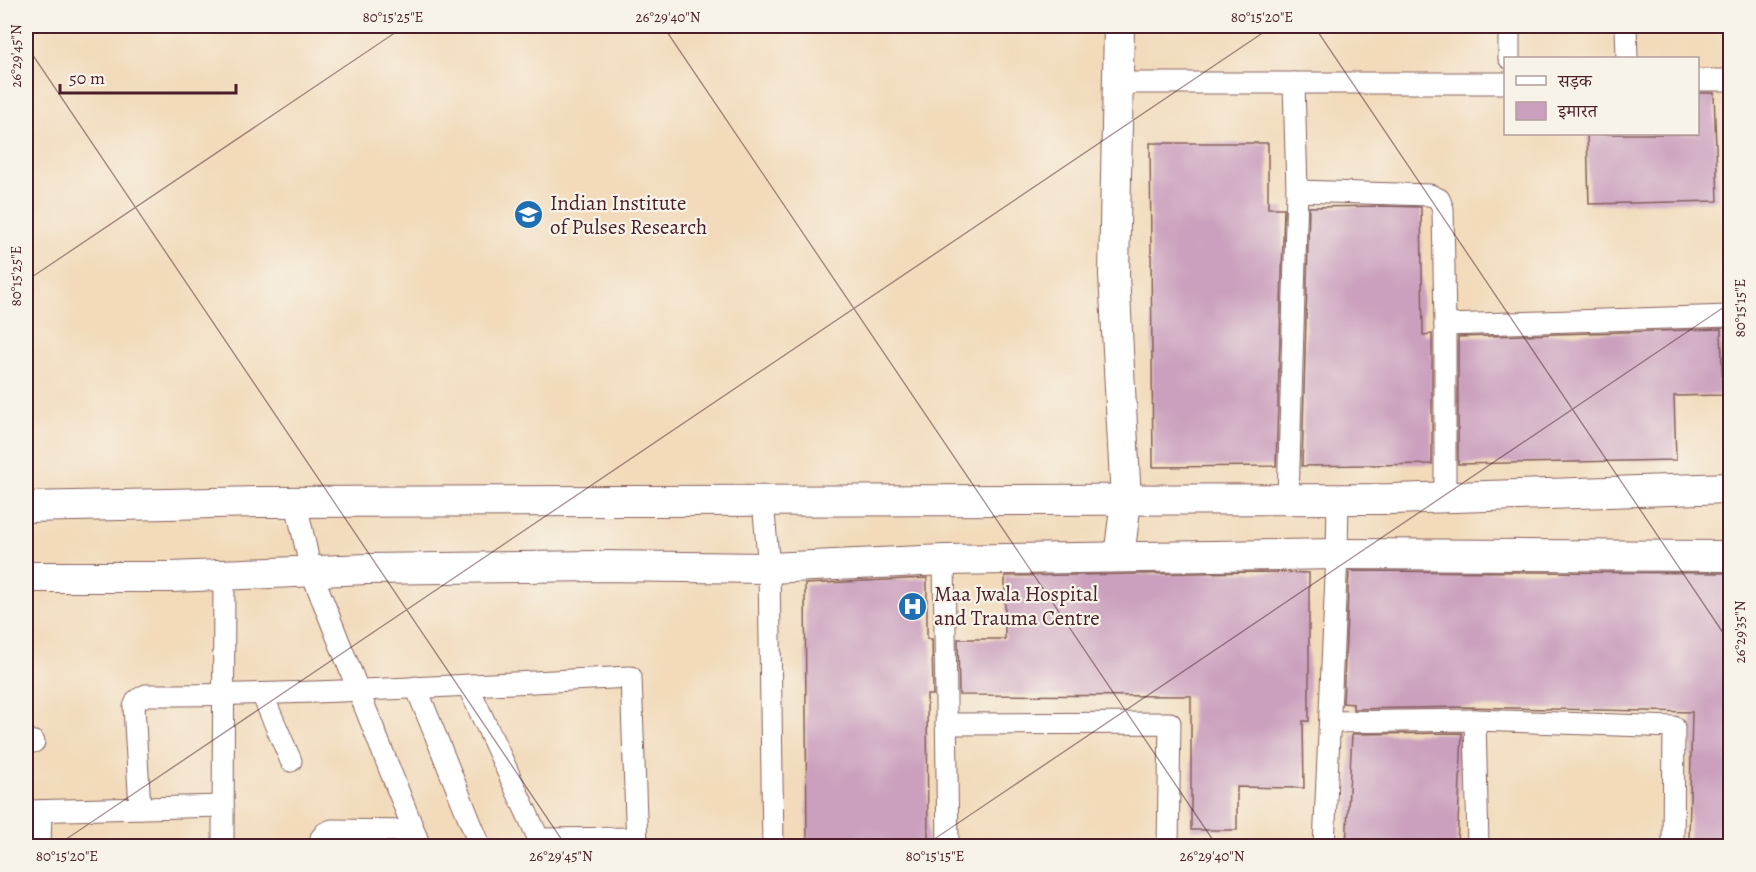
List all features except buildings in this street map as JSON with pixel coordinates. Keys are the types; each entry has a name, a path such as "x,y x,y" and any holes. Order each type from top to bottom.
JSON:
{"street":[{"path":"1119,26 1114,275 1126,501 1119,557"},
{"path":"1509,26 1509,57"},
{"path":"1626,26 1627,57"},
{"path":"1699,80 1731,80"},
{"path":"1117,83 1504,83"},
{"path":"1288,499 1297,191 1294,83"},
{"path":"1297,191 1430,195 1439,199 1443,209 1445,325 1444,497"},
{"path":"1445,325 1731,316"},
{"path":"26,507 296,503 1338,499 1731,488"},
{"path":"1324,846 1338,499"},
{"path":"763,502 769,568 773,846"},
{"path":"296,503 311,571 417,839 332,831 325,833 321,838 323,846"},
{"path":"26,577 171,577 311,571 598,566 769,568 944,560 1337,554 1731,556"},
{"path":"944,560 948,846"},
{"path":"223,846 224,575"},
{"path":"140,808 134,707 137,700 146,695 359,692 416,687 631,677 637,842 540,842 468,686"},
{"path":"416,687 480,846"},
{"path":"262,694 291,761"},
{"path":"1330,722 1475,720 1674,727 1673,846"},
{"path":"1475,720 1478,846"},
{"path":"946,724 1170,723 1168,846"},
{"path":"40,846 33,811 223,806"}],"place":[{"name":"Indian Institute of Pulses Research","path":"529,215"},
{"name":"Maa Jwala Hospital and Trauma Centre","path":"913,606"}]}
